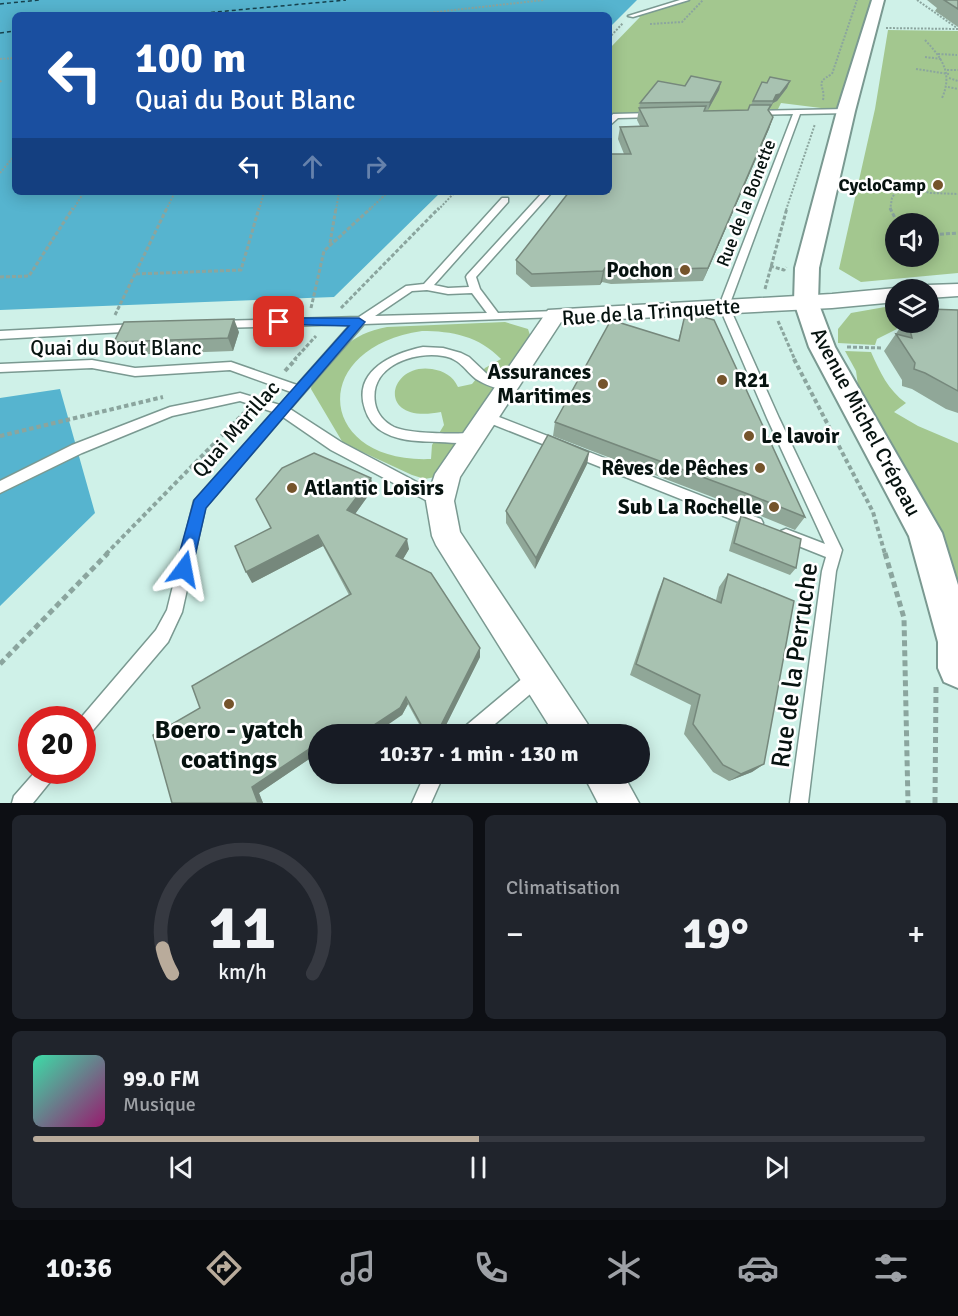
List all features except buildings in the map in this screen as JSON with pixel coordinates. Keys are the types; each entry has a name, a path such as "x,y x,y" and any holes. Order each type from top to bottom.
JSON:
{"street":[{"name":"Avenue Michel Crépeau","path":"878,0 846,111 807,268 806,302 822,347 925,533 957,642 958,668"},
{"path":"939,291 958,290"},
{"name":"Rue de la Trinquette","path":"568,724 446,536 440,501 448,474 555,315 885,296"},
{"path":"608,784 620,803"}],"lane":[{"path":"631,16 686,0"},
{"path":"750,113 846,111"},
{"name":"Rue de la Bonette","path":"724,306 797,112"},
{"path":"612,121 616,116 668,115"},
{"path":"495,317 476,290 471,278 545,195"},
{"path":"476,290 448,291 428,287 433,278 505,200"},
{"name":"Quai Marillac","path":"96,714 162,636 174,612 199,505 359,322 410,288 428,287"},
{"name":"Rue de la Perruche","path":"724,306 835,550 829,571 799,803"},
{"name":"Quai du Bout Blanc","path":"208,325 555,315"},
{"name":"Quai du Bout Blanc","path":"0,335 151,327"},
{"path":"472,438 415,438 397,434 381,425 372,414 367,396 371,381 382,367 395,358 413,352 434,351 452,354 467,361 480,376 506,387"},
{"name":"Quai du Bout Blanc","path":"0,368 92,364 135,372 231,366 299,390"},
{"path":"0,487 77,449 170,412 240,397 282,410 336,446 440,501"},
{"path":"486,417 834,554"},
{"path":"481,724 536,677"},
{"path":"21,803 37,784"},
{"path":"421,803 430,784"}],"path":[{"path":"437,12 544,0"},
{"path":"857,0 832,74 823,79 820,85 824,96 820,112 783,219 765,288 790,351 873,512 904,618 908,803"},
{"path":"917,0 958,29"},
{"path":"612,35 631,16"},
{"path":"870,27 958,29"},
{"path":"925,40 942,59 949,74 948,87 942,98"},
{"path":"938,54 957,55"},
{"path":"925,57 942,59"},
{"path":"916,69 949,74"},
{"path":"947,70 958,70"},
{"path":"949,78 958,81"},
{"path":"948,87 958,89"},
{"path":"0,173 12,159"},
{"path":"891,213 892,194 900,184 930,193 958,194"},
{"path":"0,277 29,276 82,195"},
{"path":"117,313 174,195"},
{"path":"135,276 241,270 263,195"},
{"path":"330,244 338,195"},
{"path":"311,310 324,251 385,195"},
{"path":"274,382 329,320 452,195"},
{"path":"939,235 958,233"},
{"path":"838,347 882,348"},
{"path":"0,663 255,401"},
{"path":"0,436 127,404"}],"green space":[{"path":"686,0 878,0 846,111 831,111 781,103 778,109 612,114 612,46 640,17 631,16"},
{"path":"888,30 958,31 958,273 861,282 839,269 875,109"},
{"path":"885,307 885,333 889,333 877,339 875,345 838,343 838,329 851,313"},
{"path":"505,322 528,329 530,335 528,343 435,477 425,479 412,475 343,443 311,389 312,382 344,347 363,335 387,327","holes":["422,331 433,331 474,340 493,351 501,359 485,368 472,384 458,387 448,375 432,369 417,369 405,375 398,383 395,393 397,402 405,410 420,414 441,412 444,425 432,445 431,459 393,456 365,444 347,425 340,403 344,380 358,359 384,342"]},
{"path":"845,351 871,352 889,386 906,403 894,412 918,426 958,443 958,592 859,393 856,371"}],"water":[{"path":"0,0 637,0 612,25 612,12 12,12 12,195 438,195 334,297 0,310"},
{"path":"60,389 95,513 0,606 0,398"}],"ferry route":[{"path":"0,4 39,0"},
{"path":"216,12 346,0"},
{"path":"0,33 12,31"}],"place":[{"name":"CycloCamp","path":"938,185"},
{"name":"Pochon","path":"685,270"},
{"name":"R21","path":"722,380"},
{"name":"Assurances Maritimes","path":"603,384"},
{"name":"Le lavoir","path":"749,436"},
{"name":"Rêves de Pêches","path":"760,468"},
{"name":"Atlantic Loisirs","path":"292,488"},
{"name":"Sub La Rochelle","path":"774,507"},
{"name":"Boero - yatch coatings","path":"229,704"}],"route":[{"path":"184,569 199,505 359,322 329,320 279,322"}]}
